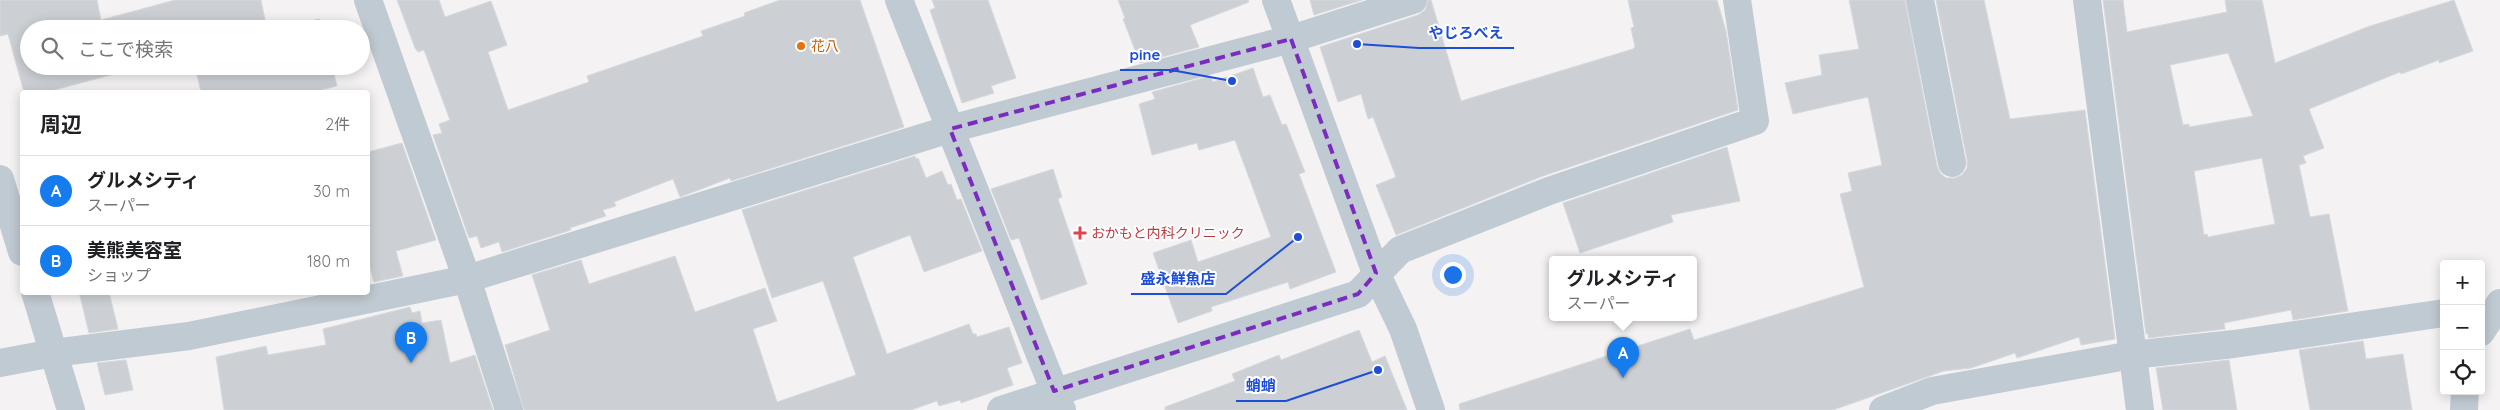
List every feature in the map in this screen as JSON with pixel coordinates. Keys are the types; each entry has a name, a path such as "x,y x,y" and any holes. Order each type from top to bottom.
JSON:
{"street":[{"path":"368,0 467,279 510,410"},
{"path":"899,0 1058,401"},
{"path":"1276,0 1376,273 1403,329 1431,410"},
{"path":"0,363 53,353 189,336 467,279 950,129 1291,39 1413,0"},
{"path":"1001,410 1058,401 1358,294 1400,250 1549,191 1755,121 1737,0"},
{"path":"1920,0 1952,163"},
{"path":"2087,0 2140,410"},
{"path":"0,179 20,245"},
{"path":"36,295 71,410"},
{"path":"2485,323 2493,305"},
{"path":"1883,410 1932,391 2132,355 2234,344 2440,314"},
{"path":"2464,395 2464,410"}],"highlighted area":[{"path":"1291,39 1376,273 1358,294 1054,391 950,129"}],"building":[{"path":"0,0 97,0 101,20 20,20 20,75 110,75 54,90 23,90 8,34 0,36"},
{"path":"175,0 261,0 265,20 101,20"},
{"path":"397,0 439,0 445,17 491,1 507,45 488,52 508,110 589,82 587,76 703,36 701,31 745,16 744,13 780,0 860,0 904,127 731,181 730,178 680,197 673,179 614,202 616,206 603,210 606,216 570,228 571,230 502,252 499,242 481,248 477,236 469,238 433,135 442,133 439,124 450,120 424,50 418,52 415,48"},
{"path":"932,0 988,0 1016,78 991,86 994,93 962,103 930,10 935,8"},
{"path":"1118,0 1248,0 1249,2 1190,25 1199,47 1140,63 1123,19 1125,18"},
{"path":"1310,0 1362,0 1314,15"},
{"path":"1428,0 1431,0 1461,101 1633,49 1635,47 1631,28 1634,27 1628,0 1717,0 1726,31 1738,110 1543,176 1396,235 1376,185 1396,177 1373,117 1368,119 1361,94 1338,102 1320,47 1418,15 1425,10"},
{"path":"1849,0 1905,0 1937,166 1940,173 1946,178 1955,178 1962,175 1967,168 1967,160 1936,0 1984,0 2010,119 2085,110 2115,339 2081,345 2079,337 2017,358 2015,353 1971,368 1944,371 1833,410 1460,410 1459,404 1690,329 1694,340 1864,287 1840,194 1852,191 1848,173 1882,165 1868,97 1793,114 1785,83 1822,75 1819,55 1859,49"},
{"path":"2103,0 2123,0 2127,32 2227,12 2225,0 2262,0 2275,63 2370,26 2454,0 2473,51 2439,63 2439,60 2401,74 2400,72 2309,109 2324,148 2303,156 2306,163 2299,165 2310,217 2329,214 2348,311 2293,320 2291,310 2224,323 2225,329 2148,338 2148,333 2146,334","holes":["2228,53 2253,116 2189,127 2189,124 2183,125 2170,65","2262,158 2275,224 2208,237 2207,234 2204,235 2194,171"]},
{"path":"1253,68 1263,97 1270,95 1282,125 1286,124 1305,172 1299,174 1336,272 1290,289 1288,282 1211,307 1212,311 1178,323 1153,253 1191,240 1198,262 1271,237 1235,140 1199,150 1197,143 1152,155 1139,104 1155,99 1152,92 1210,76 1213,82"},
{"path":"197,75 334,75 337,86 320,90 201,90"},
{"path":"402,143 436,240 396,251 403,276 374,282 370,267 370,151"},
{"path":"1727,147 1740,201 1671,215 1673,222 1580,253 1563,203"},
{"path":"915,156 916,159 918,158 926,178 942,171 948,185 951,184 957,200 961,199 982,251 924,272 910,235 853,257 887,354 969,324 973,334 976,334 977,337 1009,327 1022,363 1007,368 1013,385 961,403 960,400 939,406 937,401 911,410 524,410 505,345 550,330 532,275 581,260 589,284 675,256 695,312 765,288 777,321 753,329 777,402 856,375 823,281 772,298 742,210"},
{"path":"1053,169 1062,197 1058,199 1087,284 1041,300 1019,238 1011,240 991,189"},
{"path":"80,295 110,295 118,329 89,333"},
{"path":"410,307 412,313 420,311 422,323 441,320 450,363 475,355 493,410 224,410 216,357 266,346 268,355 326,345 323,329"},
{"path":"1359,330 1372,362 1385,356 1407,410 1165,410 1165,407 1235,381 1232,374 1279,355 1281,360"},
{"path":"2363,341 2366,359 2403,354 2412,410 2310,410 2299,350"},
{"path":"126,360 133,390 105,395 97,363"},
{"path":"2229,360 2237,410 2163,410 2156,368"}],"place":[{"name":"やじろべえ","path":"1357,44"},
{"name":"花八","path":"801,46"},
{"name":"pine","path":"1232,81"},
{"name":"おかもと内科クリニック","path":"1080,233"},
{"name":"盛永鮮魚店","path":"1298,237"},
{"name":"美熊美容室","path":"411,363"},
{"name":"蛸蛸","path":"1378,370"},
{"name":"グルメシティ","path":"1623,378"}]}
